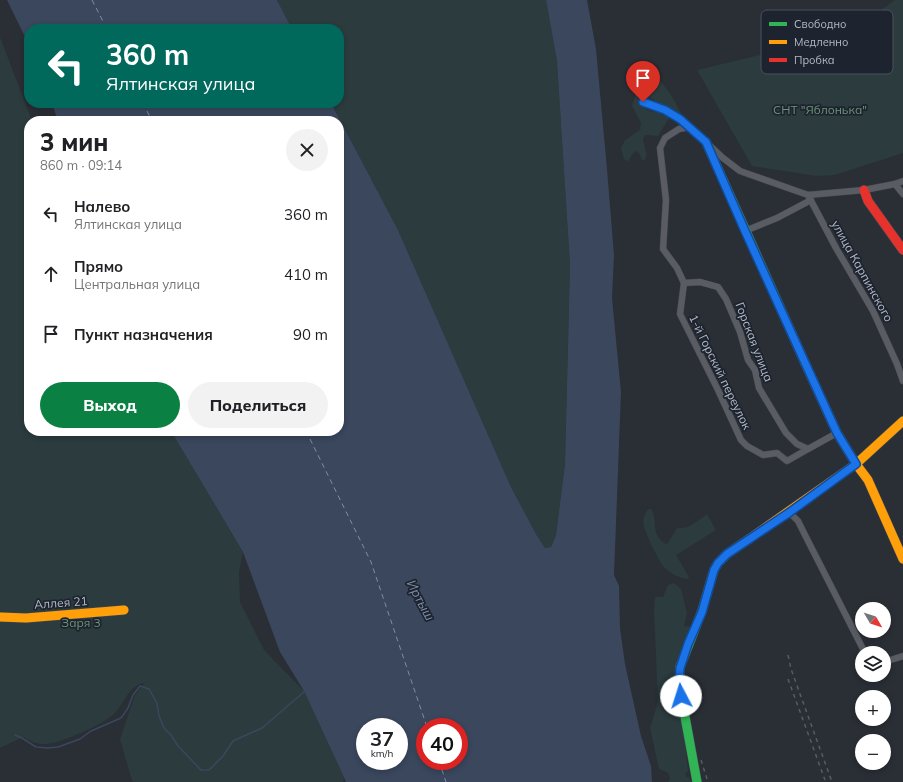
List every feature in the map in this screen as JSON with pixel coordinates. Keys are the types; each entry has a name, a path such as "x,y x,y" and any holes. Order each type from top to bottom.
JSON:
{"street":[{"path":"643,102 665,110 690,127 723,158 740,170 809,197"},
{"path":"684,283 677,268 663,250 666,200 660,148 665,138 679,129 690,127"},
{"path":"706,142 837,433 856,464 868,480 903,559"},
{"path":"745,231 777,218 809,197 864,190 903,181"},
{"path":"895,184 903,194"},
{"path":"864,190 868,201 903,250"},
{"name":"улица Карпинского","path":"809,197 836,248 873,312 897,364 903,381"},
{"name":"Горская улица","path":"684,283 700,282 718,287 726,299 740,332 748,360 755,370 759,388 786,433 797,444 808,449"},
{"name":"1-й Горский переулок","path":"684,283 680,314 741,440 747,446 763,455 777,453 787,461 808,449"},
{"path":"697,782 679,684 680,668 688,644 702,612 714,570 718,563 727,554 790,512 856,464 903,421"},
{"path":"808,449 837,433"},
{"path":"790,512 798,521 806,535 862,646"},
{"name":"Аллея 21","path":"0,617 26,618 124,610"},
{"path":"891,660 903,656"}],"green space":[{"path":"277,0 546,0 557,61 570,265 565,464 556,535 551,547 545,548 511,487 398,230 344,128 344,116 338,116 334,108 344,108 344,24 289,24"},
{"name":"СНТ \"Яблонька\"","path":"895,0 903,0 903,153 835,175 816,176 752,166 697,70 761,55 761,74 893,74 893,10 881,10"},
{"name":"Заря 3","path":"0,37 24,100 24,108 27,108 30,116 24,116 24,436 174,436 243,552 239,572 240,602 264,650 304,691 344,778 343,782 132,781 120,739 135,695 144,683 134,687 118,710 109,718 82,732 47,744 37,743 23,737 0,748"},
{"path":"639,70 647,72 659,80 669,92 681,113 680,114 650,98 646,99 644,107 647,110 663,113 669,118 658,136 645,135 643,140 647,155 645,160 642,160 637,151 632,154 628,162 624,159 621,148 625,140 640,130 641,123 632,106 636,89 630,78 633,72"},
{"path":"648,509 651,509 653,514 657,535 665,544 668,543 677,528 685,528 697,522 707,514 716,530 676,555 689,577 688,579 679,577 670,572 659,560 643,524 644,517"},
{"path":"674,583 681,589 687,613 684,626 692,627 678,670 688,771 685,773 691,782 668,782 670,779 668,773 659,769 650,728 658,702 654,610 655,597 663,597 668,585"}],"water":[{"path":"7,0 277,0 289,24 24,24 24,35"},
{"name":"Иртыш","path":"546,0 587,0 596,49 607,169 614,255 612,298 621,392 614,575 619,586 620,628 625,664 641,736 651,766 652,782 346,782 304,691 280,652 243,552 174,436 344,436 344,128 398,230 511,487 545,548 551,547 556,535 565,464 570,265 557,61"},
{"path":"54,108 334,108 338,116 56,116"}],"waterway":[{"path":"15,735 36,747 48,748 58,747 80,739 91,731 121,718 128,708 133,695 140,686 149,689 157,703 159,716 164,728 171,735 178,746 201,770 209,770 223,756 233,741 262,728 305,691"}],"ferry route":[{"path":"92,0 104,24"},
{"path":"146,108 150,116"},
{"path":"308,436 371,562 424,718"},
{"path":"442,770 446,782"}],"railway":[{"path":"788,655 791,669 832,782"},
{"path":"788,679 825,780"},
{"path":"701,760 708,782"}],"traffic: fast":[{"path":"706,142 805,363"},
{"path":"697,782 679,684 680,667 702,611 714,570 718,563 727,554 749,539"}],"traffic: slow":[{"path":"805,363 837,433 856,464 868,480 903,559"},
{"path":"749,539 856,464 903,421"},
{"path":"0,617 26,618 124,610"}],"traffic: jam":[{"path":"864,190 868,201 903,250"}],"route":[{"path":"643,102 665,110 680,119 706,142 837,433 856,464 790,512 727,554 718,563 711,579 702,612 688,644 680,668 679,684 681,696"}]}
